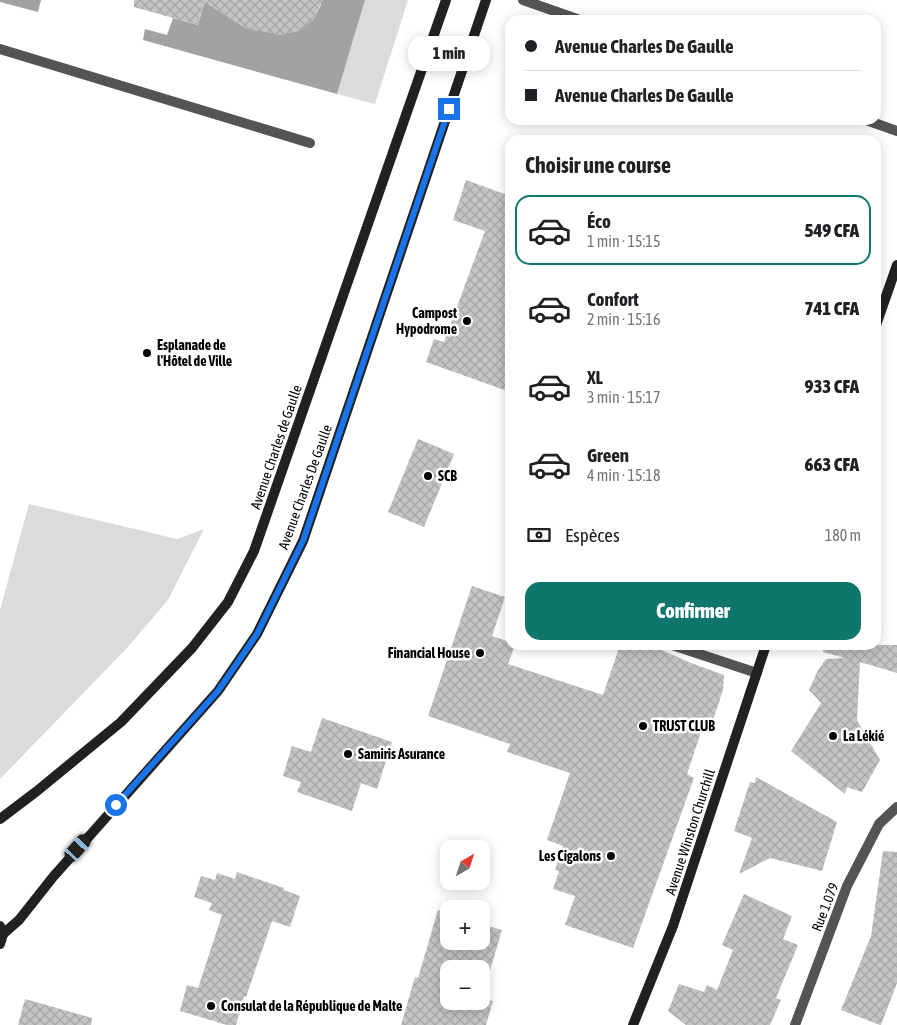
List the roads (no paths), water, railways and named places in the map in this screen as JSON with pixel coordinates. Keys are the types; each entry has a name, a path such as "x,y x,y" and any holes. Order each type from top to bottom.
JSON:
{"main road":[{"name":"Avenue Charles de Gaulle","path":"0,819 121,722 192,648 228,602 254,551 446,0"},
{"name":"Avenue Charles De Gaulle","path":"1,930 19,920 53,877 218,691 257,634 303,541 486,0"},
{"path":"881,311 897,265"},
{"name":"Avenue Winston Churchill","path":"633,1025 673,926 764,650"},
{"path":"0,944 1,930"}],"street":[{"path":"523,0 566,15"},
{"path":"0,49 310,143"},
{"path":"880,125 897,131"},
{"path":"687,650 757,673"},
{"name":"Rue 1.079","path":"795,1025 847,886 879,824 897,807"}],"place":[{"name":"Campost Hypodrome","path":"467,321"},
{"name":"Esplanade de l'Hôtel de Ville","path":"147,353"},
{"name":"SCB","path":"428,476"},
{"name":"Financial House","path":"480,653"},
{"name":"TRUST CLUB","path":"643,726"},
{"name":"La Lékié","path":"833,736"},
{"name":"Samiris Asurance","path":"348,754"},
{"name":"Les Cigalons","path":"611,856"},
{"name":"Consulat de la République de Malte","path":"211,1006"}]}
